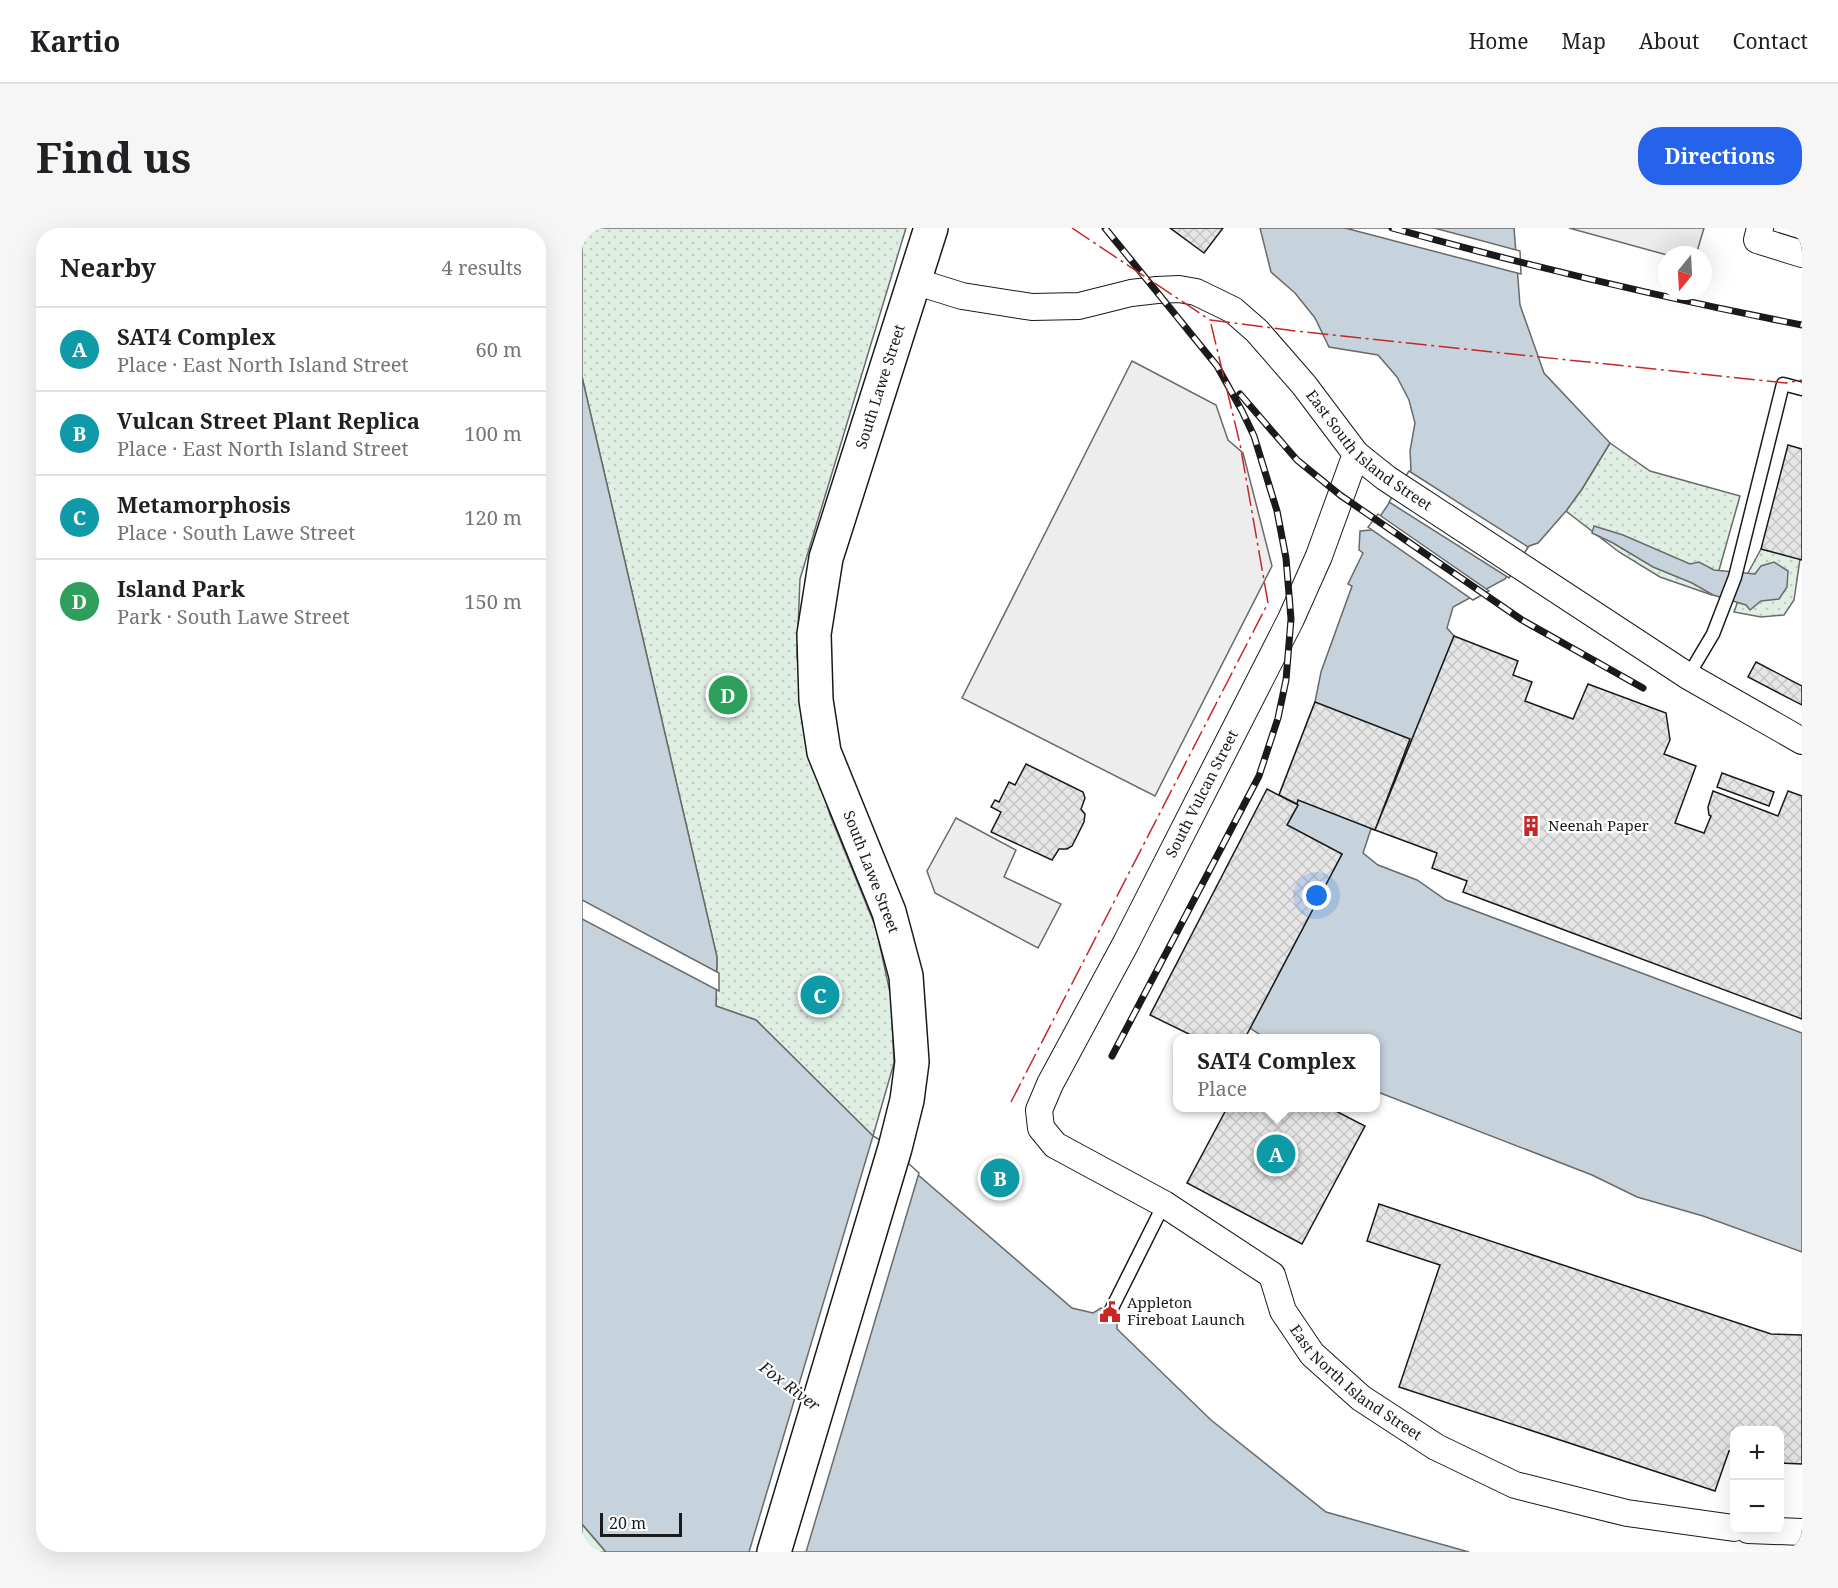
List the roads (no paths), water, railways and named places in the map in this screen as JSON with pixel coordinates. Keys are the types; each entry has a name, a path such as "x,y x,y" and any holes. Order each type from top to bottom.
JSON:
{"main road":[{"name":"South Lawe Street","path":"774,1552 895,1148 907,1100 912,1062 906,976 889,912 824,752 816,700 814,634 826,558 931,228"}],"street":[{"path":"1760,228 1757,240 1802,254"},
{"name":"East South Island Street","path":"914,281 962,296 1032,307 1079,306 1131,293 1179,288 1196,292 1233,310 1257,331 1304,385 1356,454 1399,486 1688,676 1802,741"},
{"name":"South Vulcan Street","path":"1041,1128 1039,1110 1050,1084 1126,943 1291,619 1319,556 1356,454"},
{"name":"East North Island Street","path":"1041,1128 1055,1145 1164,1204 1272,1275 1283,1311 1311,1354 1362,1398 1436,1447 1515,1485 1627,1513 1730,1527"},
{"path":"1784,1531 1802,1532"}],"lane":[{"path":"1688,676 1713,633 1724,606 1744,544 1783,384 1802,389"},
{"path":"1110,1312 1164,1204"}],"water":[{"path":"1260,228 1514,228 1520,305 1544,373 1610,443 1566,511 1538,543 1529,546 1505,579 1453,607 1447,628 1454,636 1375,830 1371,829 1363,853 1378,865 1417,880 1446,900 1802,1033 1802,1252 1703,1216 1637,1197 1592,1175 1380,1093 1380,1034 1259,1034 1250,1028 1342,854 1287,825 1298,805 1279,795 1315,702 1321,672 1352,586 1348,584 1363,553 1359,550 1360,531 1371,530 1411,470 1410,451 1415,423 1409,400 1397,377 1378,355 1329,347 1315,318 1295,293 1271,272"},
{"name":"Fox River","path":"582,377 717,957 716,1006 756,1020 873,1136 1072,1308 1093,1313 1101,1308 1117,1315 1117,1329 1211,1420 1326,1512 1469,1552 606,1552 582,1524"},
{"path":"1594,526 1623,535 1690,564 1699,562 1714,570 1755,574 1761,566 1774,562 1788,571 1787,587 1779,599 1761,601 1750,610 1746,605 1713,595 1692,583 1653,567 1592,533"}],"railway":[{"path":"1105,228 1217,366 1254,436 1277,511 1286,558 1291,619 1286,680 1278,718 1259,776 1112,1056"},
{"path":"1392,228 1596,281 1802,325"},
{"path":"1240,394 1297,460 1340,495 1522,620 1643,688"}],"place":[{"name":"Island Park","path":"728,695"},
{"name":"Neenah Paper","path":"1531,826"},
{"name":"Metamorphosis","path":"820,995"},
{"name":"SAT4 Complex","path":"1276,1154"},
{"name":"Vulcan Street Plant Replica","path":"1000,1178"},
{"name":"Appleton Fireboat Launch","path":"1110,1312"}]}
